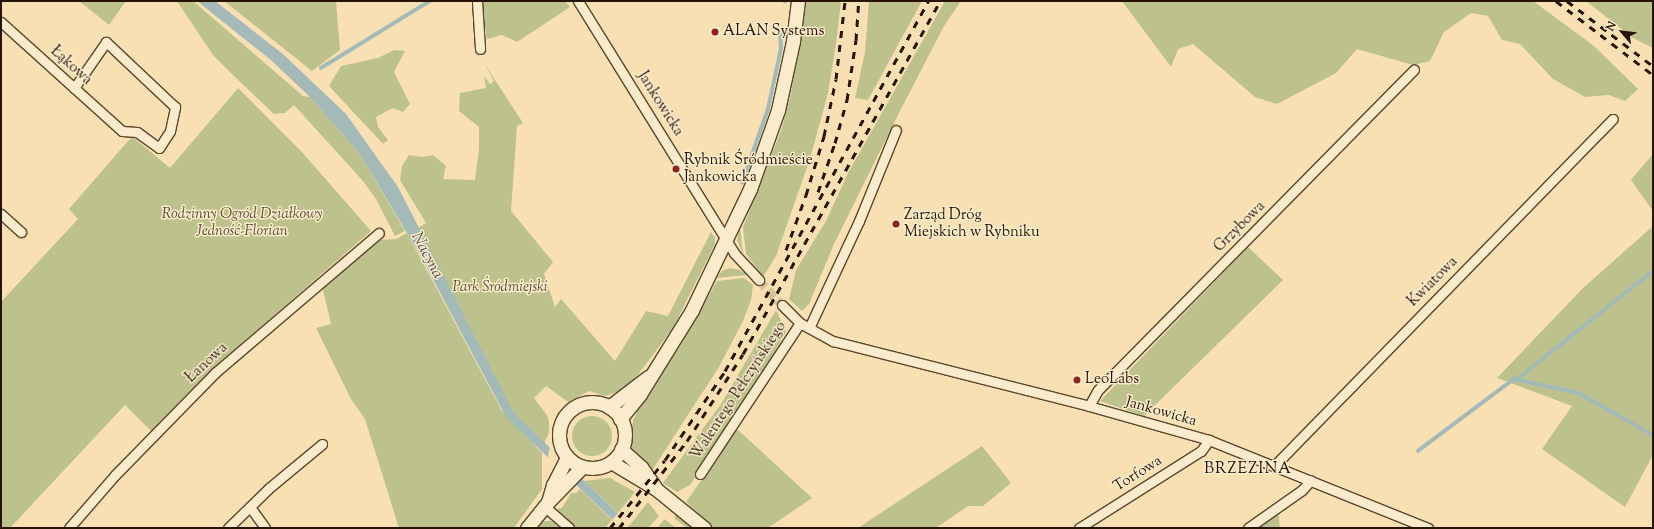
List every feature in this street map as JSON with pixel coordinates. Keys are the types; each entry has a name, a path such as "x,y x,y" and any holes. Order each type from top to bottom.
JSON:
{"main road":[{"path":"620,419 640,394 649,376 695,305 727,240 755,176 776,117 793,41 798,1"},
{"path":"609,407 649,376"},
{"path":"596,403 609,407 620,419 625,434 622,449 611,462 594,468 582,467 567,457 559,436 561,424 566,414 583,404 596,403"},
{"path":"622,449 641,467 656,489"},
{"path":"527,528 557,487 567,457"},
{"path":"611,462 656,489 704,528"},
{"path":"557,487 582,467"}],"street":[{"path":"477,1 480,49"},
{"name":"Jankowicka","path":"578,1 739,260 759,280"},
{"name":"Łąkowa","path":"1,22 74,88 122,131 137,132 159,148 170,131 175,107 106,42 74,88"},
{"name":"Grzybowa","path":"1090,406 1098,390 1414,70"},
{"name":"Kwiatowa","path":"1274,466 1613,119"},
{"path":"809,328 859,221 896,130"},
{"path":"1,214 21,232"},
{"name":"Łanowa","path":"68,528 119,470 216,372 380,233"},
{"name":"Jankowicka","path":"782,305 800,323 846,346 1090,406 1209,440 1428,528"},
{"name":"Walentego Pełczyńskiego","path":"700,474 800,323"},
{"name":"Torfowa","path":"1079,528 1201,451 1209,440"},
{"path":"228,528 322,444"},
{"path":"1248,528 1302,490 1311,480"},
{"path":"546,504 569,528"},
{"path":"250,507 264,528"}],"green space":[{"path":"79,1 126,1 109,25"},
{"path":"177,1 193,1 303,96 310,97 359,153 405,231 395,236 376,199 363,181 294,105 285,113 274,114 213,55"},
{"path":"224,1 336,1 340,50 312,71"},
{"path":"480,1 565,1 570,7 517,42 502,35 487,39"},
{"path":"806,1 841,1 836,44 828,93 810,159 776,256 763,277 746,254 743,227 781,131 791,93"},
{"path":"869,1 922,1 868,100 855,98 865,52"},
{"path":"945,1 961,1 944,26 900,111 834,244 809,304 802,311 789,299 796,270 826,221 848,173"},
{"path":"1122,1 1533,1 1594,46 1638,89 1625,101 1609,95 1585,97 1553,79 1520,44 1502,40 1488,16 1471,13 1444,32 1430,61 1413,65 1357,49 1336,73 1277,104 1255,97 1193,44 1178,49 1171,67"},
{"path":"1586,1 1653,1 1653,48 1633,38"},
{"path":"394,50 405,51 394,72 410,104 403,112 393,108 376,117 378,127 388,140 383,144 329,86 341,66 378,58"},
{"name":"Park Śródmiejski","path":"484,63 523,123 517,126 511,211 553,262 544,274 555,307 561,299 615,361 646,311 668,316 711,232 715,238 715,244 673,328 631,384 624,390 605,396 589,391 568,402 546,386 534,398 547,415 549,422 549,432 544,444 514,413 502,392 418,228 426,223 400,180 402,166 409,155 422,157 433,155 446,166 443,179 475,180 479,149 479,127 459,111 460,93 486,88 484,76 490,84 494,81"},
{"name":"Rodzinny Ogród Działkowy Jedność-Florian","path":"238,88 301,151 371,231 211,370 151,431 125,405 10,528 1,528 1,302 78,219 69,209 128,141 133,137 170,168"},
{"path":"1653,154 1653,211 1631,180"},
{"path":"1653,226 1653,455 1625,507 1542,449 1572,406 1497,378 1582,289"},
{"path":"740,227 743,255 737,240"},
{"path":"407,233 502,411 542,453 542,489 514,528 399,528 365,419 351,399 316,328 331,324 322,286 377,240 396,239"},
{"path":"1248,247 1283,280 1144,416 1100,401"},
{"path":"730,268 740,270 747,275 716,278 722,271"},
{"path":"744,278 753,285 751,300 743,321 719,367 651,472 628,443 633,421 642,400 679,348 717,281"},
{"path":"776,310 786,332 752,391 690,485 677,492 663,483 721,404"},
{"path":"592,416 606,422 612,436 606,450 592,456 578,450 572,436 578,422"},
{"path":"737,429 812,498 768,528 713,528 686,502"},
{"path":"982,446 1011,483 983,506 968,506 936,528 858,528"},
{"path":"610,478 635,492 618,513 584,481"},
{"path":"580,489 612,520 605,528 576,528 557,509 562,508 571,493 576,493"},
{"path":"648,502 659,516 648,528 633,528 630,525"},
{"path":"1278,510 1280,528 1253,528"},
{"path":"675,514 694,528 687,528 675,519"},
{"path":"665,519 667,521 676,528 657,528"},
{"path":"543,521 554,521 562,528 537,528"}],"water":[{"name":"Nacyna","path":"197,1 215,1 284,55 346,114 398,187 514,413 633,528 621,528 506,417 419,253 359,153 310,97 272,61"}],"pier":[{"path":"550,447 584,478 574,486 547,460"},
{"path":"619,512 631,523 627,528 618,528 611,521"}],"waterway":[{"path":"321,68 430,1"},
{"path":"742,183 768,109 781,49 780,31"},
{"path":"1516,380 1653,271"},
{"path":"1418,451 1514,379 1579,393 1653,435"}],"tunnel":[{"path":"759,280 782,305"}],"railway":[{"path":"786,250 806,195 824,136 836,79 845,1"},
{"path":"818,192 835,143 847,100 856,40 859,1"},
{"path":"610,528 665,460 725,371 928,1"},
{"path":"619,528 687,441 743,354 940,1"},
{"path":"1556,1 1653,75"},
{"path":"1567,1 1653,66"}],"place":[{"name":"ALAN Systems","path":"715,32"},
{"name":"Rybnik Śródmieście Jankowicka","path":"676,169"},
{"name":"Zarząd Dróg Miejskich w Rybniku","path":"896,224"},
{"name":"LeoLabs","path":"1077,380"}],"district":[{"name":"BRZEZINA","path":"1248,470"}]}
